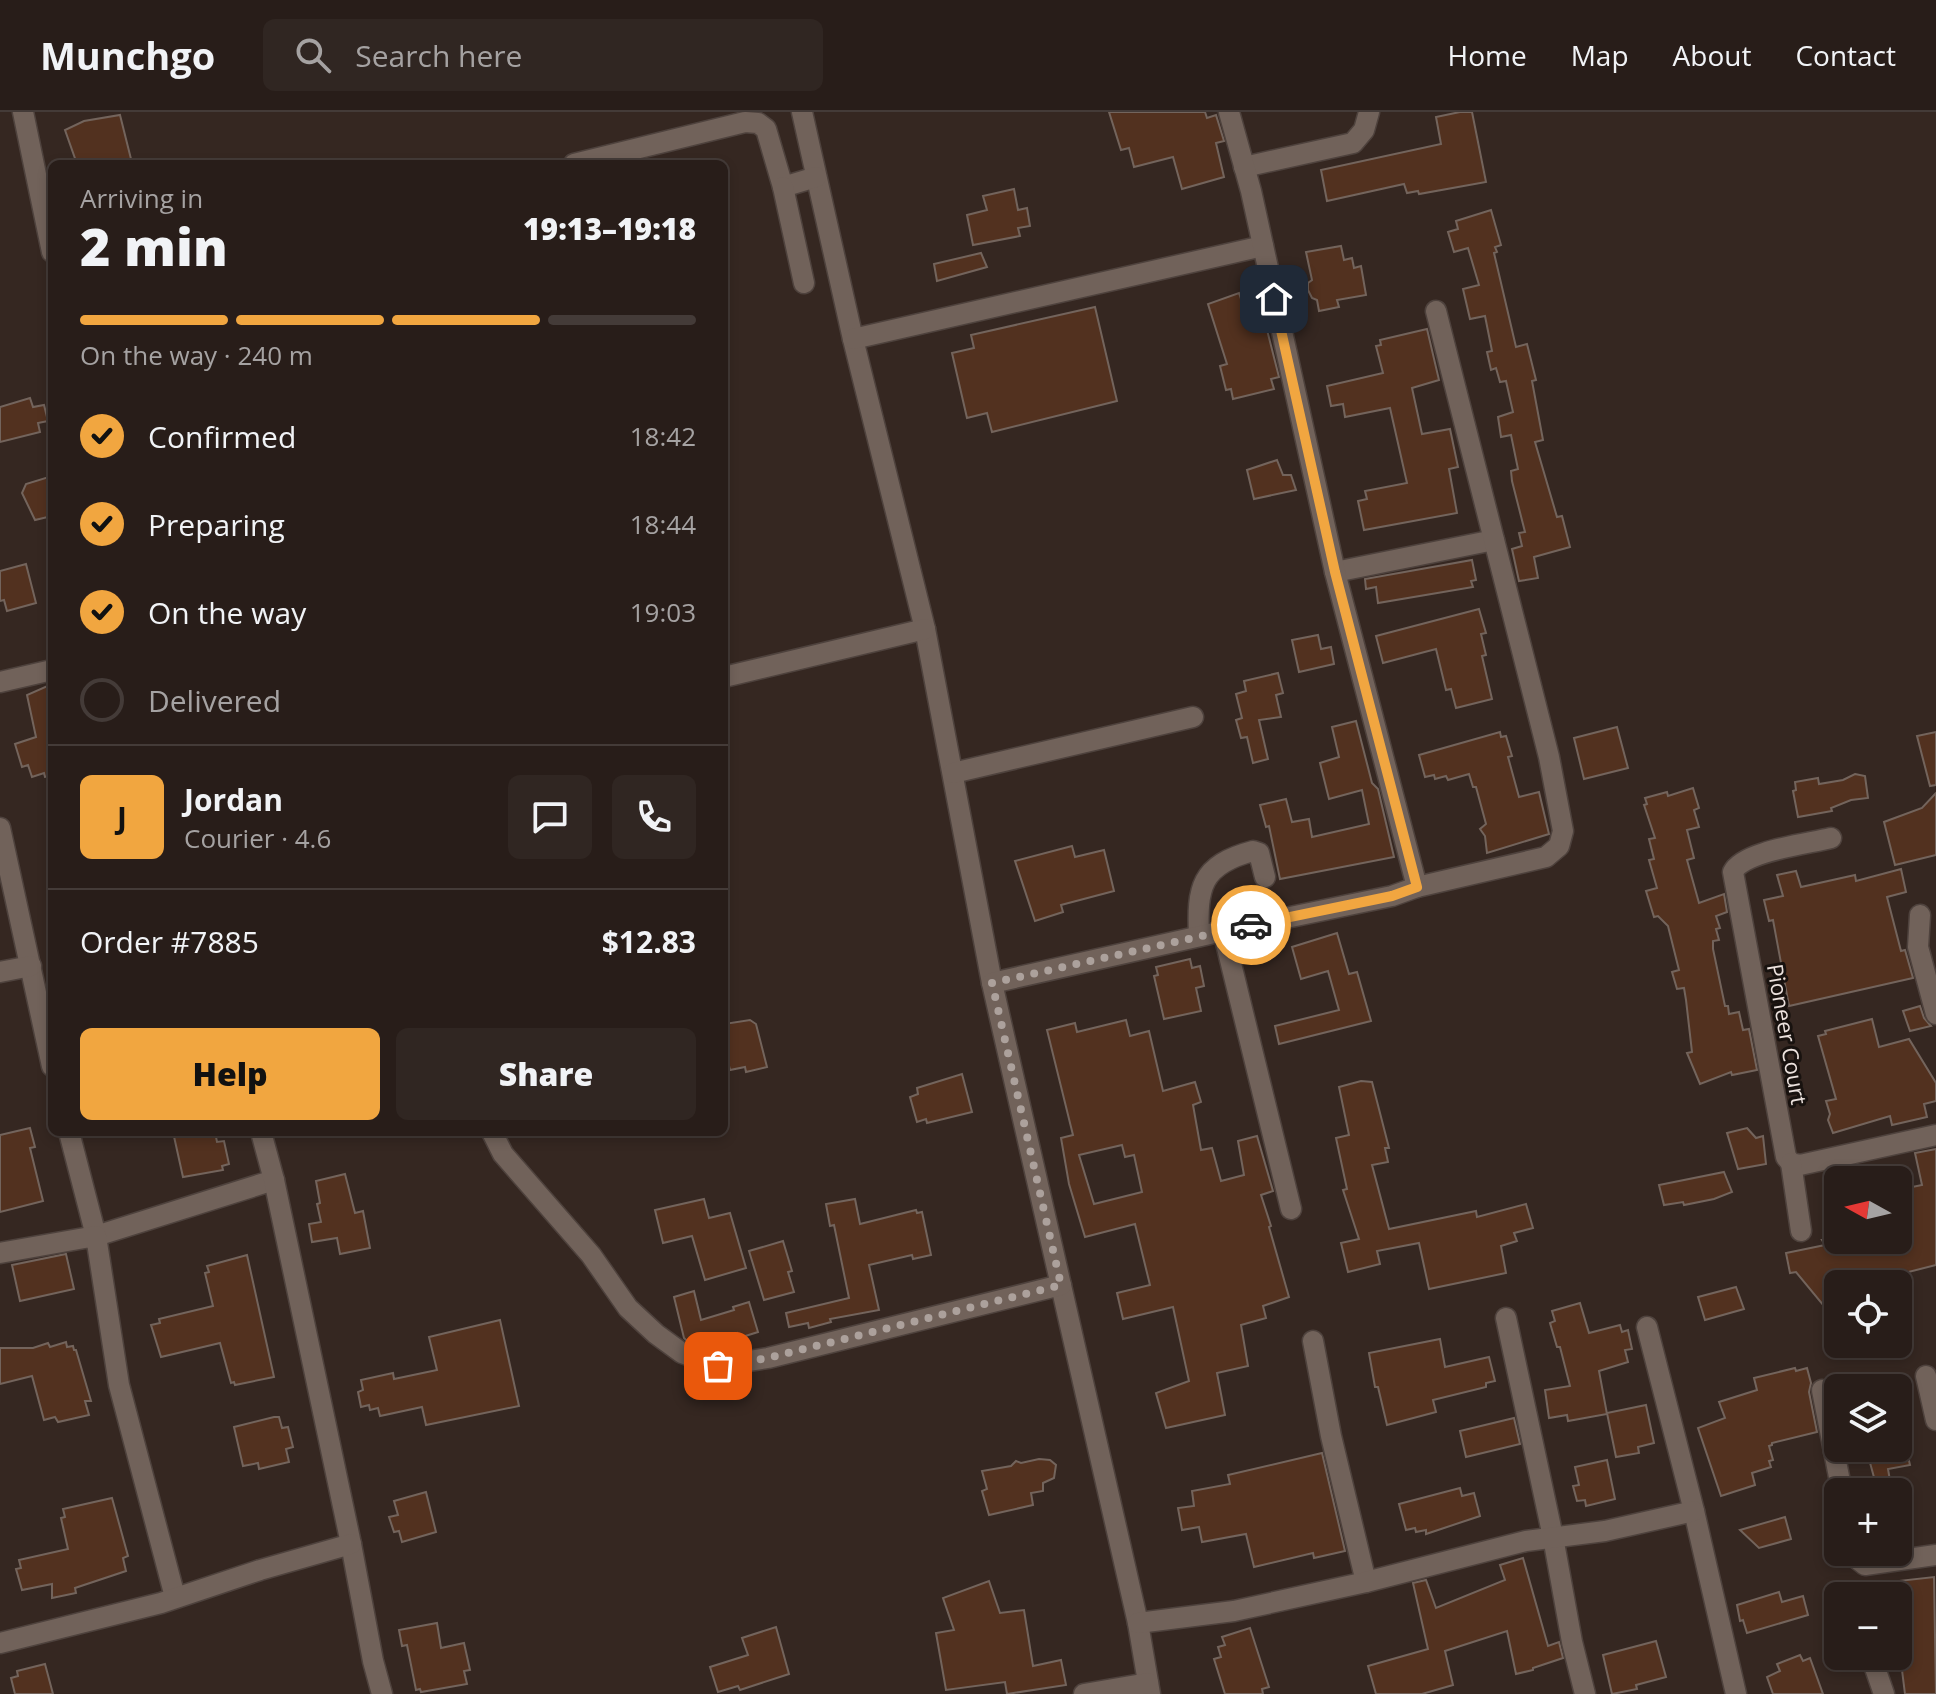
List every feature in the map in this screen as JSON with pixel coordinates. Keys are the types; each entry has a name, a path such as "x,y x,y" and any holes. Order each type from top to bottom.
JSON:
{"street":[{"path":"23,112 48,233"},
{"path":"802,112 853,339 925,629 992,983 1138,1623 1149,1689 1084,1694"},
{"path":"1229,112 1263,246 1335,572 1417,887"},
{"path":"1244,167 1353,143 1364,130 1369,112"},
{"path":"590,160 745,122 758,123 766,129 783,187 804,283"},
{"path":"783,187 816,177"},
{"path":"853,339 1263,246"},
{"path":"992,983 1392,896 1417,887 1546,857 1559,846 1563,831 1549,757 1436,311"},
{"path":"1335,572 1494,540"},
{"path":"728,676 925,629"},
{"path":"0,682 48,671"},
{"path":"953,773 1193,717"},
{"path":"0,828 48,1047"},
{"name":"Pioneer Court","path":"1791,1163 1786,1157 1733,872 1737,864 1751,857 1831,838"},
{"path":"1199,936 1198,900 1201,886 1211,873 1223,864 1253,851 1259,853 1265,877"},
{"path":"1920,915 1918,947 1936,1014"},
{"path":"1223,931 1291,1209"},
{"path":"0,972 31,966"},
{"path":"1801,1231 1791,1163 1800,1165 1936,1135"},
{"path":"70,1136 96,1236 119,1385 175,1597"},
{"path":"262,1136 274,1180 382,1694"},
{"path":"494,1136 503,1154 591,1255 628,1308 682,1353 718,1366 768,1358 1061,1285"},
{"path":"0,1253 96,1236 274,1180"},
{"path":"1506,1318 1585,1694"},
{"path":"1647,1327 1736,1694"},
{"path":"1313,1341 1331,1436 1366,1582"},
{"path":"1926,1376 1936,1420"},
{"path":"1822,1390 1839,1478"},
{"path":"1138,1623 1234,1611 1366,1582 1526,1541 1605,1531 1694,1511"},
{"path":"0,1643 108,1617 351,1544"},
{"path":"1912,1558 1936,1555"},
{"path":"1876,1670 1884,1694"}],"building":[{"path":"1109,112 1205,112 1207,118 1216,115 1224,141 1216,143 1224,177 1182,189 1173,157 1134,167 1129,148 1121,150"},
{"path":"1472,112 1486,182 1419,194 1418,191 1407,193 1404,184 1327,201 1321,170 1441,144 1436,117"},
{"path":"120,115 131,159 76,160 65,130 84,121"},
{"path":"1014,189 1018,210 1027,208 1030,226 1018,228 1020,236 973,245 967,215 987,210 983,196"},
{"path":"1491,210 1501,245 1495,247 1497,252 1494,253 1516,347 1527,344 1536,380 1532,381 1543,440 1535,442 1557,517 1562,516 1570,547 1534,557 1538,578 1519,581 1512,549 1522,546 1519,533 1525,532 1511,471 1518,469 1511,435 1501,437 1498,417 1513,412 1506,381 1500,382 1496,368 1491,370 1487,352 1492,351 1485,316 1470,319 1463,289 1479,285 1468,248 1454,252 1448,232 1458,229 1456,221"},
{"path":"1341,246 1344,260 1352,258 1354,268 1361,266 1366,295 1337,300 1339,307 1319,311 1317,300 1308,290 1308,283 1312,280 1306,252"},
{"path":"981,253 987,267 937,281 934,264"},
{"path":"1239,293 1245,311 1251,309 1257,330 1266,326 1279,377 1271,379 1274,389 1233,399 1231,389 1226,390 1220,366 1227,364 1208,304"},
{"path":"1095,307 1117,401 992,432 987,413 967,418 952,353 974,348 971,335"},
{"path":"1427,329 1439,380 1412,388 1422,434 1450,429 1458,467 1449,469 1457,513 1364,530 1358,501 1367,499 1365,491 1407,483 1390,408 1345,417 1343,404 1331,406 1327,386 1383,373 1376,346 1381,345 1380,340"},
{"path":"30,398 33,407 44,405 48,421 38,423 40,432 0,442 0,407"},
{"path":"1277,460 1283,475 1291,475 1296,490 1254,499 1247,470"},
{"path":"48,477 48,517 35,520 22,493 26,484"},
{"path":"1472,560 1476,580 1471,581 1473,587 1378,603 1376,587 1366,589 1365,579"},
{"path":"26,564 36,603 7,611 4,600 0,601 0,571"},
{"path":"1479,609 1486,633 1481,634 1486,655 1482,656 1492,699 1456,708 1451,689 1446,690 1436,649 1383,663 1376,636"},
{"path":"1318,635 1321,649 1331,647 1334,664 1299,672 1292,640"},
{"path":"1278,673 1283,693 1276,695 1281,717 1259,720 1268,759 1253,763 1247,737 1241,738 1236,720 1242,718 1236,694 1246,691 1244,681"},
{"path":"48,686 48,777 44,773 32,777 28,765 22,767 15,744 36,737 27,695"},
{"path":"1356,721 1372,783 1378,789 1394,857 1280,879 1269,826 1266,827 1260,805 1286,799 1292,822 1309,819 1312,837 1369,824 1362,790 1329,799 1320,763 1339,757 1332,727"},
{"path":"1617,727 1628,768 1584,779 1574,738"},
{"path":"1500,732 1501,737 1506,736 1512,756 1508,757 1519,797 1539,792 1549,834 1487,853 1485,836 1480,829 1486,824 1476,787 1473,787 1469,774 1448,780 1446,776 1435,779 1434,775 1425,777 1419,755"},
{"path":"1936,732 1936,785 1930,786 1917,736"},
{"path":"1855,774 1865,776 1868,798 1851,800 1831,808 1832,811 1798,817 1793,791 1796,790 1795,782 1818,778 1819,784 1843,780"},
{"path":"1693,788 1699,808 1694,810 1699,827 1687,830 1694,858 1687,860 1699,903 1724,894 1727,912 1716,916 1720,928 1716,929 1719,940 1713,941 1713,949 1725,1006 1728,1006 1729,1014 1739,1012 1743,1030 1749,1029 1757,1070 1732,1075 1731,1072 1700,1084 1687,1053 1692,1052 1686,1000 1684,988 1677,989 1672,972 1679,970 1668,926 1658,916 1654,917 1646,891 1657,888 1649,860 1654,859 1649,839 1655,838 1644,805 1647,804 1645,798 1667,792 1668,796"},
{"path":"1936,793 1936,855 1895,865 1884,822 1922,808"},
{"path":"1072,846 1075,857 1104,850 1114,891 1061,905 1063,912 1035,921 1015,861"},
{"path":"1901,869 1906,892 1887,897 1901,951 1905,950 1913,978 1789,1006 1773,920 1769,921 1764,900 1783,896 1777,875 1796,871 1801,887 1855,875 1856,881"},
{"path":"1337,933 1349,974 1357,972 1371,1021 1279,1044 1275,1026 1339,1010 1328,971 1301,979 1292,947"},
{"path":"1190,959 1192,968 1200,966 1204,986 1196,988 1201,1011 1164,1019 1154,976 1158,975 1156,967"},
{"path":"1920,1006 1931,1026 1910,1031 1903,1011"},
{"path":"1872,1019 1879,1047 1909,1039 1936,1083 1936,1101 1924,1104 1927,1117 1892,1125 1890,1116 1833,1133 1826,1101 1836,1099 1818,1036 1826,1034 1825,1031"},
{"path":"750,1020 756,1024 767,1067 746,1072 745,1067 730,1070 728,1023"},
{"path":"1126,1020 1130,1036 1149,1031 1163,1091 1195,1082 1201,1102 1193,1105 1201,1150 1212,1148 1221,1181 1244,1175 1238,1141 1257,1136 1273,1191 1261,1195 1289,1297 1263,1306 1266,1318 1241,1325 1248,1366 1217,1373 1225,1415 1166,1428 1156,1393 1189,1381 1173,1307 1123,1319 1117,1293 1150,1285 1135,1224 1085,1237 1069,1184 1061,1138 1073,1135 1047,1030 1075,1023 1077,1032","holes":["1122,1145 1125,1157 1134,1155 1142,1192 1094,1204 1079,1155"]},
{"path":"962,1074 972,1112 927,1123 926,1119 917,1122 910,1097 918,1094 917,1088"},
{"path":"1361,1081 1372,1082 1389,1148 1385,1148 1388,1162 1372,1165 1389,1229 1476,1211 1477,1217 1526,1204 1533,1228 1514,1233 1517,1241 1501,1246 1506,1273 1429,1289 1419,1243 1377,1251 1380,1264 1348,1272 1341,1243 1359,1239 1343,1190 1347,1189 1336,1138 1349,1135 1339,1087"},
{"path":"30,1128 35,1147 30,1148 43,1201 0,1212 0,1135"},
{"path":"1747,1128 1756,1138 1763,1136 1766,1164 1738,1169 1727,1133"},
{"path":"174,1136 216,1136 217,1142 224,1141 229,1164 222,1166 223,1170 183,1177"},
{"path":"1936,1149 1936,1265 1912,1271 1824,1270 1824,1306 1796,1272 1790,1273 1786,1253 1824,1245 1824,1254 1912,1254 1912,1187 1922,1185 1915,1153"},
{"path":"1724,1172 1732,1192 1684,1205 1683,1202 1664,1205 1659,1185"},
{"path":"345,1174 355,1213 363,1211 370,1248 340,1254 337,1238 312,1242 309,1224 321,1222 316,1181"},
{"path":"704,1199 709,1218 730,1213 746,1268 705,1280 692,1236 663,1243 655,1210"},
{"path":"855,1199 860,1224 916,1210 917,1213 922,1212 931,1255 913,1259 912,1255 869,1265 879,1310 830,1319 831,1322 809,1328 808,1323 789,1327 786,1313 849,1298 834,1225 830,1226 826,1204"},
{"path":"783,1241 792,1271 788,1272 794,1292 764,1300 749,1251"},
{"path":"66,1254 74,1289 20,1301 12,1265"},
{"path":"247,1255 274,1377 235,1385 231,1383 220,1343 161,1357 151,1325 160,1323 159,1319 213,1306 205,1273 209,1272 207,1266"},
{"path":"1736,1287 1744,1309 1705,1320 1698,1297"},
{"path":"694,1291 701,1320 749,1302 758,1332 739,1338 737,1333 720,1338 719,1334 687,1341 674,1297"},
{"path":"1580,1303 1589,1333 1620,1325 1622,1332 1628,1330 1632,1349 1625,1350 1628,1362 1599,1371 1607,1414 1568,1421 1567,1415 1549,1418 1545,1390 1570,1386 1550,1323 1555,1321 1552,1311"},
{"path":"500,1320 519,1406 426,1425 422,1407 380,1416 378,1408 370,1410 369,1405 361,1407 358,1392 363,1390 361,1380 393,1373 394,1379 437,1370 429,1337"},
{"path":"1440,1339 1445,1367 1489,1357 1495,1381 1486,1383 1486,1387 1433,1400 1436,1412 1387,1425 1378,1387 1375,1387 1369,1353"},
{"path":"66,1342 67,1347 73,1346 76,1350 91,1401 85,1401 89,1415 58,1422 55,1417 44,1420 32,1376 0,1384 0,1348 33,1348 48,1343 50,1347"},
{"path":"1795,1368 1796,1371 1807,1368 1817,1432 1772,1443 1769,1446 1773,1460 1769,1461 1771,1467 1752,1473 1755,1485 1721,1496 1698,1428 1725,1418 1719,1402 1757,1390 1754,1378"},
{"path":"1646,1405 1654,1443 1638,1447 1639,1453 1616,1457 1607,1413"},
{"path":"279,1417 282,1428 288,1427 293,1447 286,1449 289,1462 259,1469 258,1463 243,1466 234,1427"},
{"path":"1514,1418 1520,1444 1466,1457 1460,1431"},
{"path":"1322,1453 1345,1551 1314,1558 1313,1553 1254,1567 1246,1534 1202,1542 1199,1527 1182,1530 1178,1508 1194,1506 1192,1491 1230,1484 1228,1475"},
{"path":"1050,1460 1056,1465 1054,1478 1043,1483 1043,1491 1031,1493 1033,1505 989,1515 982,1491 987,1489 982,1471 1011,1466 1016,1461 1021,1463"},
{"path":"1607,1460 1615,1499 1586,1506 1585,1500 1577,1501 1573,1486 1579,1485 1575,1467"},
{"path":"1870,1462 1909,1462 1910,1465 1888,1469 1890,1478 1874,1478"},
{"path":"1460,1488 1462,1496 1474,1493 1480,1516 1426,1534 1426,1530 1406,1530 1399,1504"},
{"path":"426,1492 436,1532 402,1542 399,1531 394,1532 389,1517 398,1515 394,1501"},
{"path":"112,1498 128,1556 123,1558 126,1571 75,1588 76,1593 52,1598 52,1584 22,1590 16,1569 21,1568 19,1560 68,1549 61,1518 65,1517 63,1509"},
{"path":"1785,1517 1791,1539 1759,1548 1740,1530"},
{"path":"1523,1558 1548,1646 1559,1642 1563,1658 1516,1674 1507,1631 1445,1651 1453,1685 1422,1694 1376,1694 1368,1666 1428,1649 1413,1583 1426,1580 1436,1608 1505,1580 1500,1565"},
{"path":"1934,1577 1936,1694 1905,1694 1902,1670 1912,1670 1912,1582 1898,1581"},
{"path":"989,1581 1000,1613 1024,1610 1033,1666 1061,1660 1066,1685 1007,1694 1005,1682 946,1690 936,1633 954,1630 943,1598"},
{"path":"1779,1592 1782,1602 1803,1596 1808,1615 1747,1633 1743,1620 1740,1621 1737,1605"},
{"path":"437,1623 441,1648 464,1643 470,1670 464,1671 467,1684 421,1692 420,1689 416,1690 407,1645 402,1646 399,1630"},
{"path":"776,1627 789,1674 740,1690 738,1686 718,1692 710,1667 748,1655 742,1638"},
{"path":"1250,1628 1269,1687 1262,1689 1263,1694 1225,1694 1214,1659 1221,1657 1218,1647 1225,1645 1222,1637"},
{"path":"1656,1641 1666,1677 1636,1685 1637,1689 1612,1694 1603,1655"},
{"path":"1800,1655 1803,1661 1810,1658 1823,1694 1773,1694 1767,1677 1780,1671 1777,1664"},
{"path":"45,1664 53,1694 15,1694 11,1678 18,1676 17,1671"}],"way so far":[{"path":"718,1366 768,1358 1061,1285 992,983 1251,925"}],"route":[{"path":"1251,925 1392,896 1417,887 1335,572 1274,299"}]}
